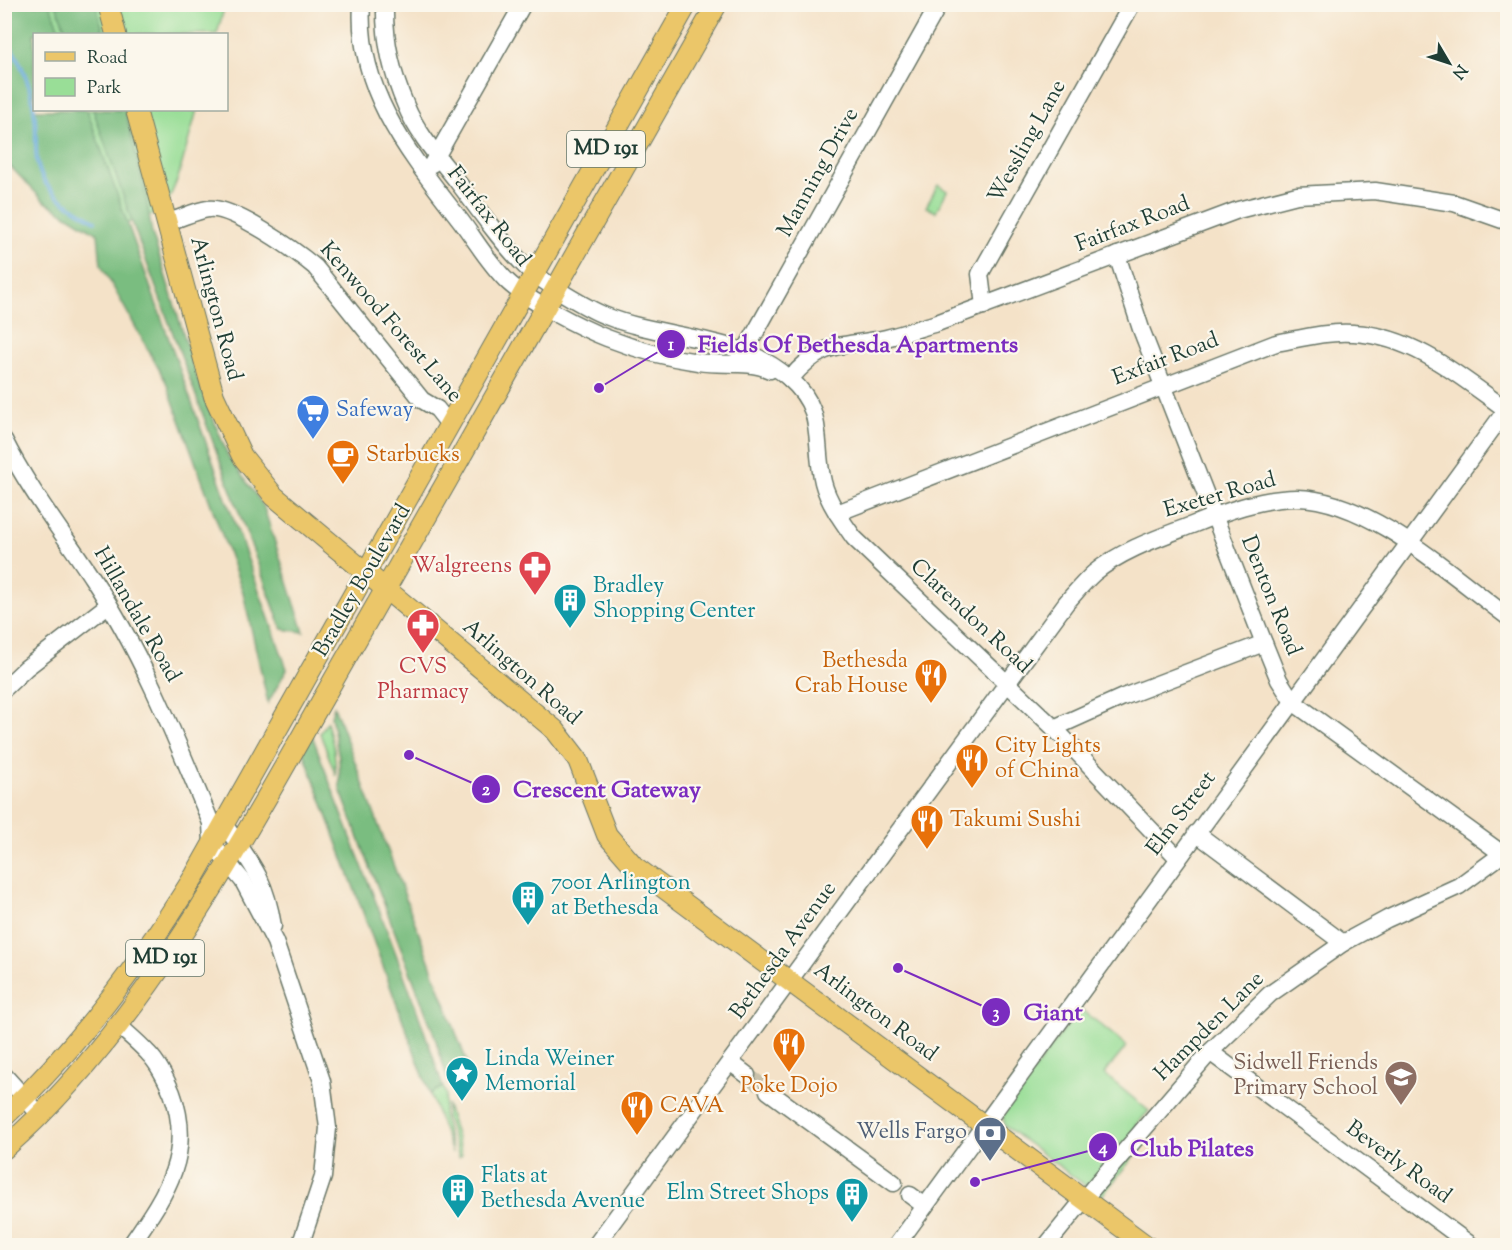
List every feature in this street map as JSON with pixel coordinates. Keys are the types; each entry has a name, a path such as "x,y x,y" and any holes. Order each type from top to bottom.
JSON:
{"main road":[{"path":"108,4 116,33"},
{"name":"Bradley Boulevard","path":"4,1117 26,1097 74,1044 144,953 212,844 217,823 368,573 443,416 536,274 687,4"},
{"name":"Bradley Boulevard","path":"4,1149 41,1116 118,1025 183,932 386,589 717,4"},
{"name":"Arlington Road","path":"136,111 214,396 242,456 274,496 555,730 578,760 607,835 634,866 1147,1245"}],"street":[{"name":"Fairfax Road","path":"362,4 362,37 368,72 379,101 399,138 508,282 524,294 606,338 650,352 700,363 741,357"},
{"name":"Fairfax Road","path":"385,4 386,37 394,72 406,107 438,155 497,234 525,267 582,304 607,316 741,357 767,361 790,379 817,352 834,345 887,338 984,306 1238,210 1297,195 1338,190 1375,191 1454,203 1508,222"},
{"path":"426,175 523,4"},
{"name":"Manning Drive","path":"741,357 939,4"},
{"name":"Wessling Lane","path":"984,306 980,274 1132,4"},
{"name":"Kenwood Forest Lane","path":"167,222 209,209 229,213 294,250 315,267 422,400 443,416"},
{"name":"Denton Road","path":"1117,255 1141,329 1264,643 1279,680 1293,702 1506,855"},
{"name":"Exfair Road","path":"837,513 1276,343 1318,334 1354,333 1389,339 1425,354 1507,410"},
{"name":"Clarendon Road","path":"790,379 805,394 814,410 820,433 823,482 837,513 854,538 1054,728 1177,857"},
{"name":"Elm Street","path":"896,1245 1177,857 1197,833 1507,410"},
{"name":"Hillandale Road","path":"4,440 55,527 94,580 108,605 154,688 217,823 237,844 260,876 268,896 275,942"},
{"name":"Exeter Road","path":"1008,683 1066,603 1095,573 1138,545 1214,516 1268,500 1317,500 1356,511 1409,544 1508,617"},
{"path":"4,689 26,668 108,605"},
{"path":"1054,728 1123,697 1264,643"},
{"name":"Bethesda Avenue","path":"595,1245 1008,683"},
{"path":"1197,833 1343,943"},
{"path":"212,844 243,881 275,942 322,1081 328,1128 323,1177 300,1245"},
{"name":"Hampden Lane","path":"1047,1245 1084,1198 1210,1052 1270,994 1343,943 1387,919 1459,886 1506,855"},
{"path":"118,1025 150,1054 166,1079 181,1126 179,1155 171,1180 130,1245"},
{"name":"Beverly Road","path":"1210,1052 1472,1245"},
{"path":"730,1062 747,1075"},
{"path":"4,1075 41,1116"},
{"path":"768,1091 894,1183"},
{"path":"910,1194 925,1206"}],"green space":[{"path":"4,5 225,5 217,33 33,33 33,111 197,111 178,178 164,211 98,233 44,201 5,161"},
{"path":"4,5 50,5 61,33 33,33 33,111 87,111 287,669 268,703 243,592 166,382 101,265 98,234 44,201 5,161"},
{"path":"56,5 96,5 104,33 67,33"},
{"path":"93,111 125,111 145,191 152,233 197,377 228,456 263,505 304,632 282,629"},
{"path":"938,185 947,191 936,212 926,207"},
{"path":"334,706 468,1065 462,1085 449,1084 434,1034 340,789 339,757 331,716"},
{"path":"327,722 334,749 336,776 320,733"},
{"path":"312,735 413,998 443,1087 430,1094 303,750"},
{"path":"1080,1008 1127,1046 1104,1074 1149,1111 1136,1125 1150,1136 1101,1197 1005,1126 1002,1113"},
{"path":"443,1087 446,1094 443,1115 452,1153 430,1094"},
{"path":"447,1105 462,1155 459,1157 446,1117"}],"waterway":[{"path":"4,38 21,66 33,104"},
{"path":"34,111 36,153 42,177 57,196 95,221"}],"tunnel":[{"path":"747,1075 768,1091"}],"place":[{"name":"Fields Of Bethesda Apartments","path":"599,388"},
{"name":"Safeway","path":"313,440"},
{"name":"Starbucks","path":"343,485"},
{"name":"Walgreens","path":"535,596"},
{"name":"Bradley Shopping Center","path":"570,629"},
{"name":"CVS Pharmacy","path":"423,654"},
{"name":"Bethesda Crab House","path":"931,704"},
{"name":"Crescent Gateway","path":"409,755"},
{"name":"City Lights of China","path":"972,789"},
{"name":"Takumi Sushi","path":"927,850"},
{"name":"7001 Arlington at Bethesda","path":"528,926"},
{"name":"Giant","path":"898,968"},
{"name":"Poke Dojo","path":"789,1073"},
{"name":"Linda Weiner Memorial","path":"462,1102"},
{"name":"Sidwell Friends Primary School","path":"1401,1106"},
{"name":"CAVA","path":"637,1136"},
{"name":"Wells Fargo","path":"990,1162"},
{"name":"Club Pilates","path":"975,1182"},
{"name":"Flats at Bethesda Avenue","path":"458,1219"},
{"name":"Elm Street Shops","path":"852,1223"}]}
